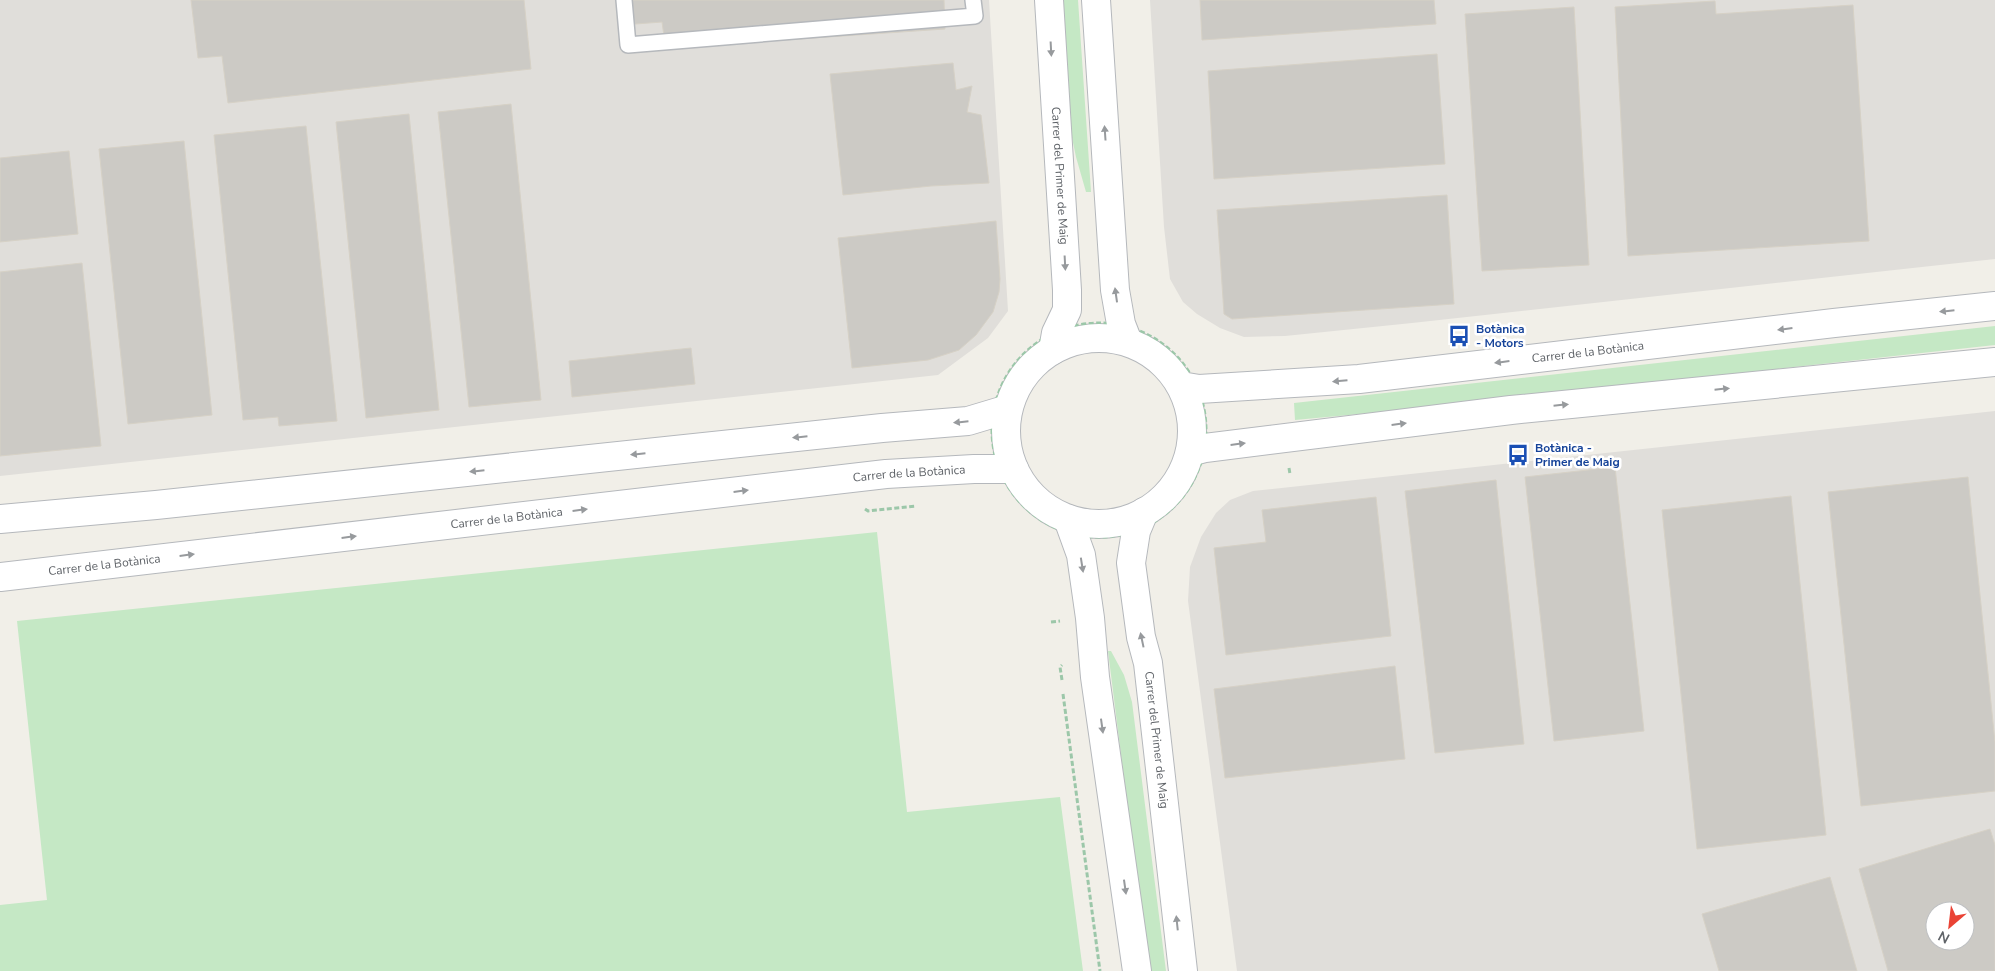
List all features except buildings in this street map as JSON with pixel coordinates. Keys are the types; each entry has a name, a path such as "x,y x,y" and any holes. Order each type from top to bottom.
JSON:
{"street":[{"name":"Carrer del Primer de Maig","path":"1048,0 1067,290 1067,310 1054,341"},
{"path":"1096,0 1114,276 1124,333 1158,359 1170,372 1190,388 1188,404 1198,450"},
{"name":"Carrer de la Botànica","path":"1190,388 1359,379 1995,306"},
{"path":"0,519 156,505 882,428 968,421 1000,411 1024,375 1054,341 1070,342 1089,338 1108,338 1124,333"},
{"path":"1071,526 1080,522 1102,524 1124,521 1140,522 1172,485 1198,450 1512,410 1995,362"},
{"path":"1000,411 1006,440 1006,469 1041,504 1071,526 1081,555 1090,618 1095,677 1137,971"},
{"name":"Carrer de la Botànica","path":"0,577 886,474 1006,469"},
{"name":"Carrer del Primer de Maig","path":"1140,522 1131,563 1141,637 1148,663 1183,971"}],"lane":[{"path":"624,0 628,45 975,16 973,0"}],"path":[{"path":"1097,323 1124,333 1142,331 1171,350 1184,364 1190,388 1205,410 1198,450 1196,478 1178,503 1165,515 1140,522 1113,537 1088,537 1071,526 1048,525 1022,506 1007,486 1006,469 992,439 1000,411 997,396 1004,379 1019,358 1035,344 1054,341 1074,325 1097,323"},
{"path":"1065,661 1060,667 1100,971"}],"shaded area":[{"path":"0,0 989,0 1008,311 988,338 938,375 0,476"},
{"path":"1150,0 1995,0 1995,259 1412,323 1285,336 1244,337 1220,328 1197,314 1183,302 1170,279 1164,227"},
{"path":"1995,411 1995,971 1237,971 1188,601 1190,567 1201,537 1216,513 1230,500 1253,491"}],"green space":[{"path":"1060,0 1078,0 1091,192 1086,192 1070,128"},
{"path":"1995,326 1995,345 1413,409 1295,420 1294,403"},
{"path":"877,532 907,812 1060,797 1083,971 0,971 0,905 47,900 17,621"},
{"path":"1108,651 1111,651 1124,675 1132,702 1166,971 1148,971"}],"place":[{"name":"Botànica - Motors","path":"1459,336"},
{"name":"Botànica - Primer de Maig","path":"1518,455"}]}
